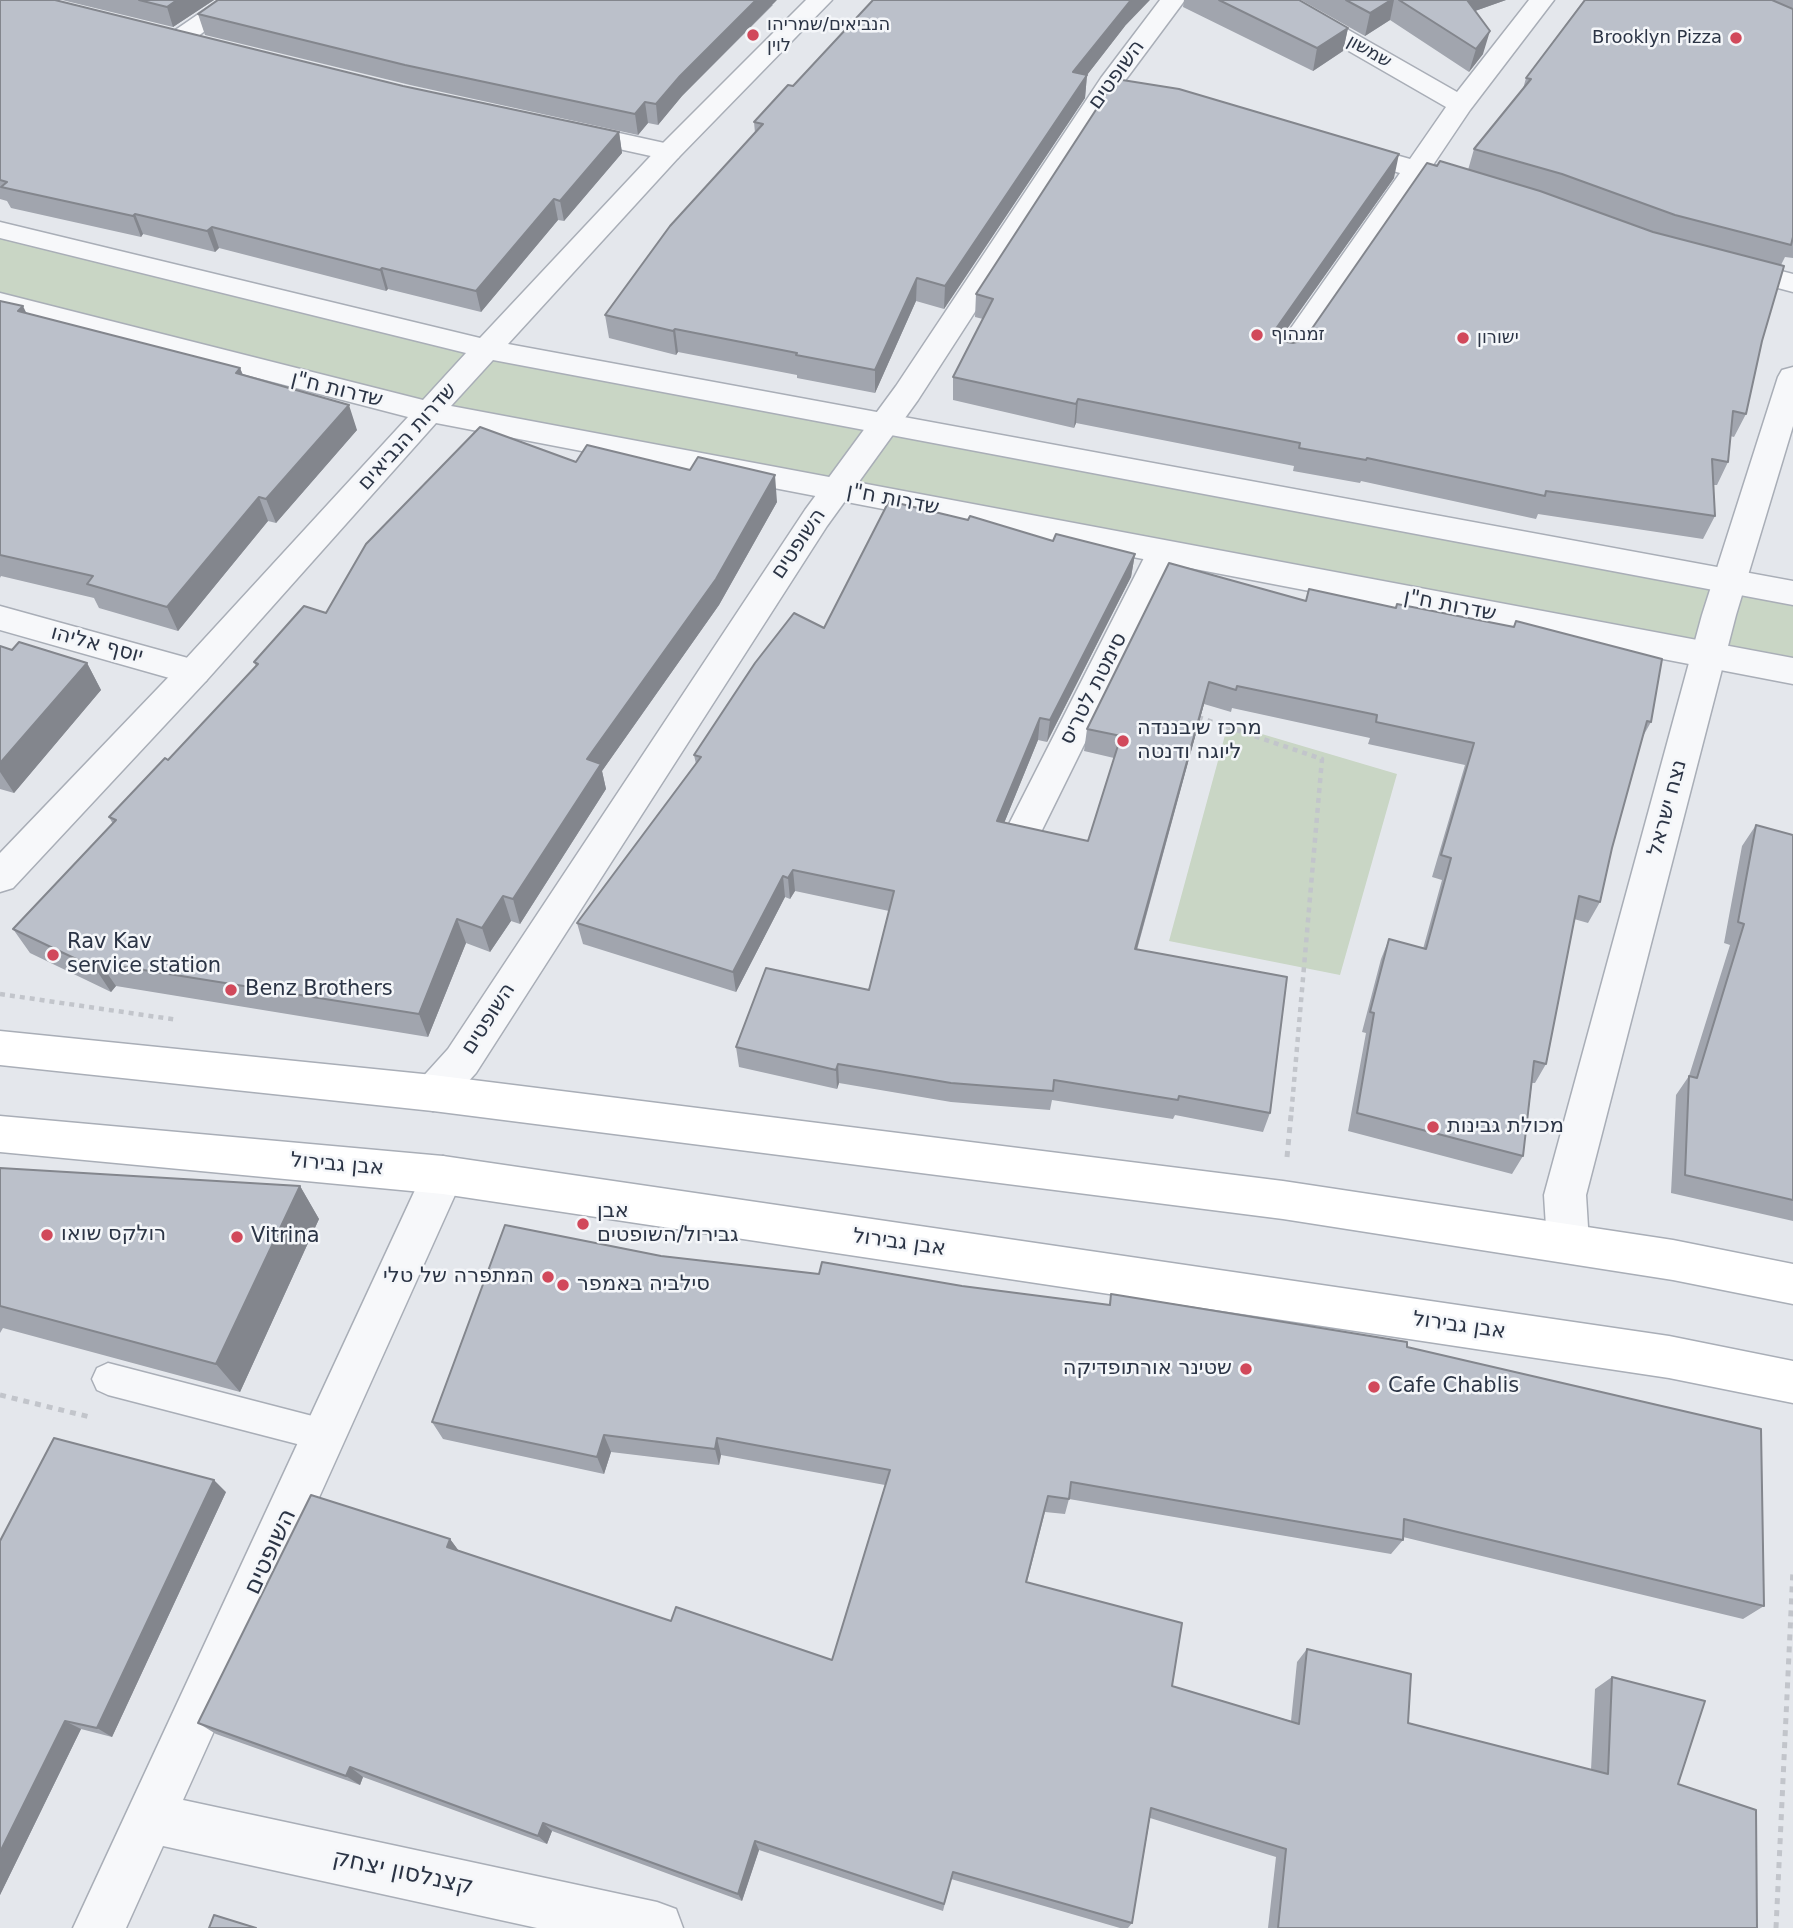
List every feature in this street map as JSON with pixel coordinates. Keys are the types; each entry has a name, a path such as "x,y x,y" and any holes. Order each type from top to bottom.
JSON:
{"main road":[{"path":"0,1048 433,1093 1283,1200 1673,1260 1793,1284"},
{"name":"אבן גבירול","path":"0,1134 443,1175 1669,1357 1793,1382"}],"street":[{"path":"177,40 235,0"},
{"name":"שדרות הנביאים","path":"0,877 194,672 486,348 669,152 820,0"},
{"name":"השופטים","path":"433,1093 462,1061 835,489 907,393 1110,83 1172,0"},
{"name":"שמשון","path":"1278,0 1461,105"},
{"path":"1287,355 1461,105 1542,0"},
{"path":"151,33 203,46"},
{"path":"1110,83 1136,90"},
{"path":"546,125 669,152"},
{"path":"1324,143 1493,191"},
{"path":"0,230 486,348 1793,593"},
{"path":"1705,260 1793,284"},
{"name":"שדרות ח\"ן","path":"0,302 430,412 1793,671"},
{"name":"נצח ישראל","path":"1568,1243 1565,1195 1729,582 1793,377"},
{"name":"סימטת לטריס","path":"1026,826 1163,552"},
{"name":"יוסף אליהו","path":"0,618 194,672"},
{"name":"השופטים","path":"99,1928 443,1175"},
{"name":"קצנלסון יצחק","path":"149,1818 657,1928"}],"lane":[{"path":"108,1379 324,1435"}],"path":[{"path":"1190,714 1322,759 1283,1200"},
{"path":"0,994 126,1013"},
{"path":"1776,1928 1793,1569"}],"green space":[{"path":"0,236 869,429 1254,504 1793,602 1793,662 416,402 0,294"},
{"path":"1228,724 1397,774 1340,975 1169,941"}],"building":[{"path":"0,0 55,0 403,86 619,132 560,201 554,199 476,291 382,268 380,270 212,227 207,231 1,187 7,182 0,180"},
{"path":"139,0 177,0 167,7"},
{"path":"218,0 756,0 680,76 656,104 645,102 635,114 405,65 198,14"},
{"path":"873,0 1131,0 1073,72 1087,75 945,286 917,278 875,370 675,329 673,331 605,315 670,226 763,124 754,122 788,85 793,86"},
{"path":"1219,0 1299,0 1348,28 1317,48"},
{"path":"1346,0 1391,0 1370,13"},
{"path":"1399,0 1467,0 1490,31 1476,49"},
{"path":"1585,0 1772,0 1793,9 1791,245 1675,215 1562,174 1474,149 1531,79 1526,78"},
{"path":"1116,79 1179,89 1399,154 1275,330 1281,341 1293,343 1304,340 1427,163 1437,166 1440,161 1540,191 1653,232 1784,266 1762,341 1746,414 1733,411 1728,462 1712,459 1715,516 1546,491 1545,496 1367,458 1366,460 1299,448 1300,443 1078,399 1076,404 953,377 993,299 976,294"},
{"path":"0,301 23,306 18,311 240,368 236,373 349,405 266,499 259,497 167,607 87,584 93,576 0,555"},
{"path":"480,427 576,462 587,445 690,470 698,457 775,475 716,579 587,759 601,764 513,899 503,896 482,928 457,919 419,1014 100,963 95,968 13,929 116,820 109,817 165,758 168,760 258,664 254,662 304,606 326,613 366,544"},
{"path":"889,501 968,520 970,516 1053,541 1056,534 1135,554 1050,720 1040,718 997,821 1088,841 1121,736 1087,729 1169,563 1306,601 1309,589 1396,608 1397,604 1514,627 1516,621 1662,659 1651,722 1647,721 1600,902 1579,896 1546,1064 1534,1061 1523,1156 1357,1113 1374,1013 1370,1012 1389,939 1426,949 1451,858 1441,855 1474,743 1376,722 1377,715 1237,686 1236,690 1209,682 1135,949 1287,977 1270,1113 1179,1096 1178,1100 1054,1080 1053,1091 951,1083 838,1064 836,1070 736,1047 766,968 869,990 894,891 793,870 788,878 783,876 733,972 577,923 701,757 694,755 755,663 794,613 824,628"},
{"path":"19,642 87,663 0,763 0,646 12,650"},
{"path":"1756,825 1793,835 1793,1200 1685,1175 1689,1076 1697,1078 1744,924 1738,922"},
{"path":"0,1168 300,1186 216,1364 0,1306"},
{"path":"505,1225 661,1256 819,1274 822,1262 962,1286 1110,1305 1111,1294 1407,1342 1407,1347 1761,1429 1764,1606 1404,1519 1403,1540 1071,1482 1069,1499 1048,1496 1026,1582 1182,1623 1172,1686 1299,1724 1307,1649 1411,1674 1408,1723 1608,1774 1612,1677 1705,1701 1678,1784 1756,1810 1757,1928 1278,1928 1286,1849 1151,1808 1132,1923 953,1872 944,1904 755,1841 738,1894 543,1823 538,1836 350,1767 346,1776 198,1723 311,1495 450,1539 447,1547 671,1621 676,1607 832,1660 890,1470 717,1438 715,1449 604,1435 597,1457 432,1422"},
{"path":"54,1438 214,1480 97,1728 65,1721 0,1852 0,1541"},
{"path":"214,1915 256,1928 209,1928"}],"place":[{"name":"הנביאים/שמריהו לוין","path":"753,35"},
{"name":"Brooklyn Pizza","path":"1736,38"},
{"name":"זמנהוף","path":"1257,335"},
{"name":"ישורון","path":"1463,338"},
{"name":"מרכז שיבננדה ליוגה ודנטה","path":"1123,741"},
{"name":"Rav Kav service station","path":"53,955"},
{"name":"Benz Brothers","path":"231,990"},
{"name":"מכולת גבינות","path":"1433,1127"},
{"name":"אבן גבירול/השופטים","path":"583,1224"},
{"name":"רולקס שואו","path":"47,1235"},
{"name":"Vitrina","path":"237,1237"},
{"name":"המתפרה של טלי","path":"548,1277"},
{"name":"סילביה באמפר","path":"563,1285"},
{"name":"שטינר אורתופדיקה","path":"1246,1369"},
{"name":"Cafe Chablis","path":"1374,1387"}]}
